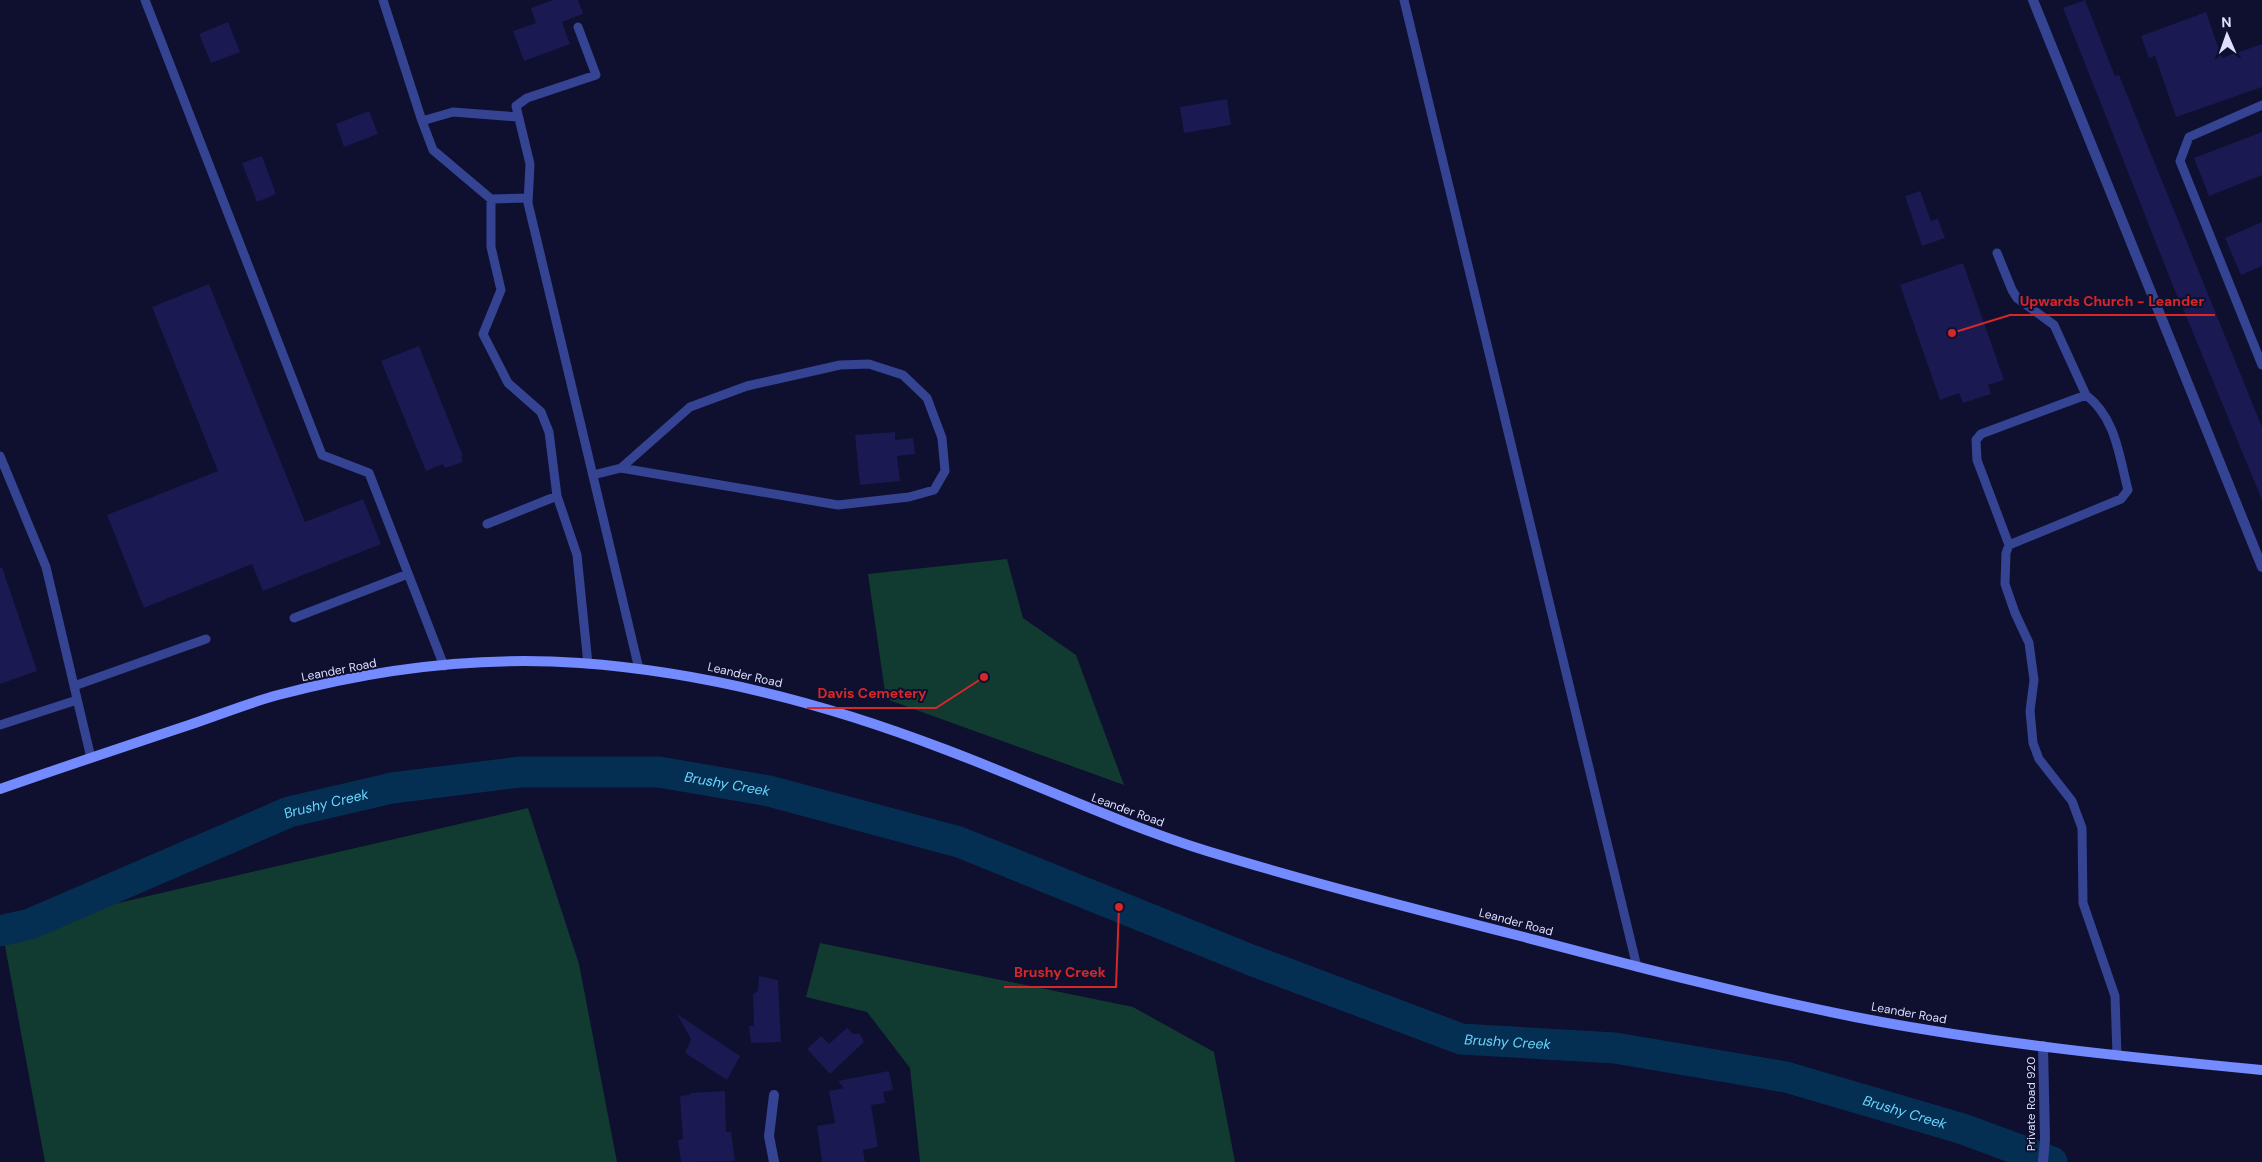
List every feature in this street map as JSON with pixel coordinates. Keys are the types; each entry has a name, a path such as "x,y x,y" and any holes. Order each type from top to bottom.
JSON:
{"main road":[{"name":"Leander Road","path":"0,789 276,696 350,678 444,666 502,662 588,664 639,669 699,677 779,695 865,721 946,750 1093,810 1199,849 1307,881 1744,994 1859,1018 1976,1037 2117,1055 2262,1070"}],"street":[{"path":"2033,0 2262,567"},
{"name":"Private Road 920","path":"2043,1046 2045,1139 2043,1162"},
{"path":"774,1095 769,1136 774,1162"}],"lane":[{"path":"145,0 322,455 368,474 444,666"},
{"path":"383,0 422,121 434,150 491,199 528,198"},
{"path":"1404,0 1638,967"},
{"path":"578,28 596,75 527,98 516,106 530,164 528,198 639,669"},
{"path":"2262,105 2188,137 2180,161 2262,365"},
{"path":"422,121 453,112 518,117"},
{"path":"491,199 491,247 501,290 483,334 508,383 542,412 549,432 557,496 577,555 588,664"},
{"path":"1997,253 2017,298 2054,325 2086,395 2098,405 2113,432 2128,490 2122,499 2009,545"},
{"path":"593,475 621,468 838,505 909,497 934,490 946,471 942,438 927,398 902,375 869,364 840,366 747,386 690,407 621,468"},
{"path":"2086,395 1981,434 1976,440 1977,460 2009,545 2006,553 2005,584 2015,613 2029,643 2034,680 2030,711 2033,743 2039,759 2072,801 2082,828 2082,903 2115,996 2117,1055"},
{"path":"0,456 46,567 91,758"},
{"path":"487,524 557,496"},
{"path":"294,618 408,574"},
{"path":"74,686 206,640"},
{"path":"0,725 77,700"}],"green space":[{"path":"1007,559 1023,618 1076,655 1124,785 886,699 868,574"},
{"path":"528,808 579,964 617,1162 45,1162 2,930"},
{"path":"820,943 1133,1007 1214,1052 1235,1162 920,1162 910,1068 867,1012 806,997"}],"building":[{"path":"553,0 578,0 583,14 562,22 570,44 524,61 513,31 536,23 531,8"},
{"path":"2085,0 2115,76 2119,75 2262,427 2262,500 2181,306 2063,8"},
{"path":"2206,12 2222,58 2262,44 2262,87 2176,117 2155,56 2149,58 2141,36"},
{"path":"228,22 240,52 211,63 199,34"},
{"path":"1227,99 1231,125 1184,133 1180,107"},
{"path":"369,111 378,134 344,147 336,124"},
{"path":"2262,132 2262,175 2209,196 2194,158"},
{"path":"262,156 276,194 257,202 242,163"},
{"path":"1920,191 1931,221 1938,219 1945,238 1922,246 1905,196"},
{"path":"2262,222 2262,266 2241,275 2225,238"},
{"path":"1963,263 2004,380 1988,385 1991,394 1963,403 1959,393 1940,400 1900,285"},
{"path":"209,284 305,522 363,499 381,544 263,591 252,564 144,608 107,515 218,471 152,307"},
{"path":"419,346 463,456 461,457 463,462 445,468 443,464 426,471 381,361"},
{"path":"895,432 895,440 913,438 915,454 897,456 900,481 860,485 855,435"},
{"path":"2,567 37,671 0,684 0,568"},
{"path":"759,976 778,980 781,1042 751,1043 749,1026 754,1026 753,994 758,991"},
{"path":"677,1014 740,1056 727,1080 685,1053 691,1039"},
{"path":"847,1028 853,1034 860,1034 864,1042 830,1074 807,1049 821,1036 829,1044"},
{"path":"889,1071 893,1090 883,1092 885,1103 871,1105 878,1147 863,1150 865,1162 822,1162 817,1126 835,1123 829,1091 844,1088 838,1081"},
{"path":"725,1091 726,1132 731,1132 735,1161 681,1162 678,1140 683,1139 680,1096 689,1095 690,1093"}],"waterway":[{"name":"Brushy Creek","path":"0,931 30,924 289,812 392,788 520,772 659,772 769,791 959,842 1251,960 1461,1039 1615,1048 1786,1077 1963,1129 2052,1162"}],"place":[{"name":"Upwards Church - Leander","path":"1952,333"},
{"name":"Davis Cemetery","path":"984,677"},
{"name":"Brushy Creek","path":"1119,907"}]}
